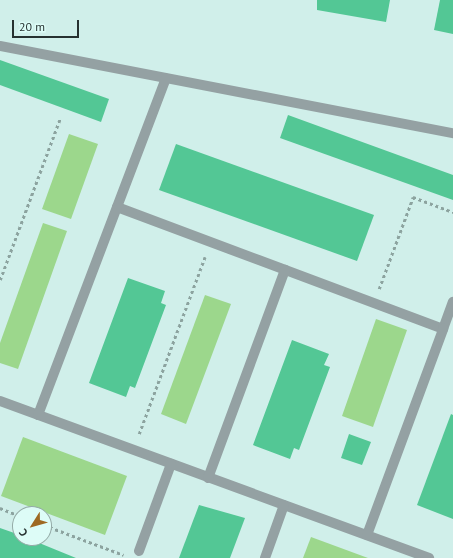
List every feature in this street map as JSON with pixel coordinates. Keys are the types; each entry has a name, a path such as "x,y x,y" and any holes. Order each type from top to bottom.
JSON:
{"street":[{"path":"0,46 453,133"},
{"path":"38,415 166,78"},
{"path":"117,207 443,329"},
{"path":"208,478 285,270"},
{"path":"367,535 453,302"},
{"path":"0,401 429,558"},
{"path":"139,551 171,464"},
{"path":"265,558 284,505"}],"path":[{"path":"0,280 60,119"},
{"path":"374,303 412,197 453,212"},
{"path":"133,450 211,242"},
{"path":"0,508 12,513"},
{"path":"52,528 128,556 134,556 139,551"}],"green space":[{"path":"69,134 98,144 71,219 42,209"},
{"path":"43,223 67,231 18,369 0,363 0,343"},
{"path":"205,295 231,304 186,424 161,414"},
{"path":"376,319 407,330 373,427 342,416"},
{"path":"23,437 127,476 105,535 52,515 52,506 28,506 1,496"},
{"path":"311,537 368,558 303,558"}],"building":[{"path":"317,0 390,0 386,22 317,10"},
{"path":"440,0 453,0 453,34 434,30"},
{"path":"0,60 109,99 101,122 0,85"},
{"path":"288,115 453,175 453,200 280,138"},
{"path":"176,144 374,215 357,261 159,190"},
{"path":"128,278 165,291 161,303 166,305 135,388 130,386 126,397 89,383"},
{"path":"292,340 329,354 324,365 330,367 299,450 294,448 290,459 253,445"},
{"path":"451,414 453,415 453,519 417,505"},
{"path":"349,434 371,442 362,465 341,458"},
{"path":"199,505 245,518 230,558 179,558"},
{"path":"0,528 12,532 12,546 47,546 76,558 0,558"}]}
